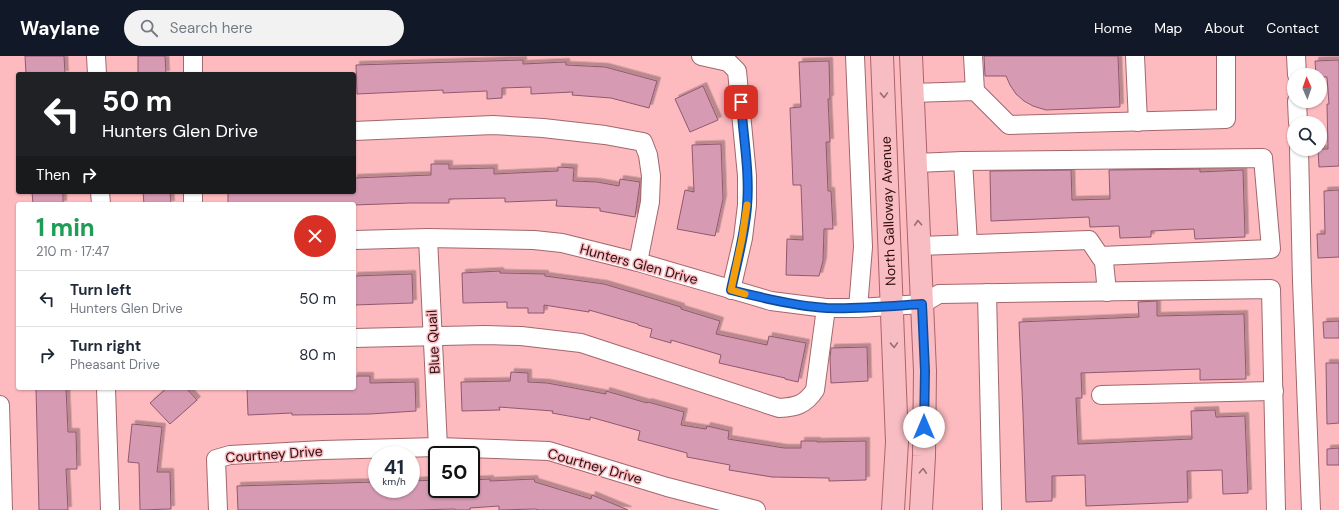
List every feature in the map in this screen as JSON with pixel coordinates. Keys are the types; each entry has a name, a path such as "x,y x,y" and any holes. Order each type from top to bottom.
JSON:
{"main road":[{"name":"North Galloway Avenue","path":"882,56 897,442 893,510"},
{"name":"North Galloway Avenue","path":"911,56 925,394 921,510"}],"street":[{"path":"96,56 96,72"},
{"path":"193,56 193,72"},
{"path":"700,56 728,62 737,71 747,176 747,205 731,290"},
{"path":"855,56 864,247 858,308"},
{"path":"973,56 975,91 1009,125 1226,119 1226,56"},
{"path":"1136,56 1138,122"},
{"path":"1296,56 1297,68"},
{"path":"912,93 975,91"},
{"path":"356,131 493,124 605,135 642,142 648,155 651,176 650,202 638,262"},
{"path":"1299,156 1310,510"},
{"path":"916,163 963,161 1263,158 1271,249 1100,256"},
{"path":"963,161 968,244"},
{"name":"Hunters Glen Drive","path":"356,240 428,238 534,240 562,243 638,262 771,301 826,308 858,308 922,304"},
{"name":"Blue Quail","path":"428,238 438,446"},
{"path":"920,246 1089,240 1104,262 1107,292"},
{"path":"922,304 939,294 1271,289 1276,510"},
{"path":"987,294 992,510"},
{"path":"356,338 484,335 521,336 582,343 779,408 802,404 810,398 815,390 826,308"},
{"path":"106,390 110,510"},
{"path":"1101,395 1274,391"},
{"path":"0,405 3,510"},
{"name":"Courtney Drive","path":"218,510 216,459 230,455 323,450 428,447"},
{"name":"Courtney Drive","path":"480,449 549,451 667,487 756,510"}],"building":[{"path":"25,56 64,56 65,72 26,72"},
{"path":"138,56 165,56 166,72 138,72"},
{"path":"984,56 1118,56 1120,107 1046,110 1033,106 1016,94 1006,76 985,76"},
{"path":"523,60 523,64 566,62 566,65 605,67 657,81 649,108 611,98 572,95 573,92 531,94 531,87 502,88 502,98 487,99 487,91 443,93 443,90 357,94 356,65"},
{"path":"1339,60 1339,166 1319,167 1318,156 1327,156 1327,104 1329,104 1327,68 1316,68 1315,61"},
{"path":"829,61 830,99 828,99 830,142 826,142 828,191 831,191 833,229 824,229 823,261 819,276 786,275 787,239 803,240 801,185 793,185 790,108 801,107 799,62"},
{"path":"703,86 718,120 690,132 675,99"},
{"path":"721,144 723,199 715,236 677,229 685,190 694,192 692,145"},
{"path":"431,164 449,164 449,169 494,168 494,174 558,171 558,167 574,168 573,181 597,182 619,186 620,179 640,182 635,217 600,211 600,208 556,206 557,200 505,202 505,198 449,199 449,203 356,205 356,202 228,202 228,194 356,194 356,178 431,175"},
{"path":"1200,169 1200,172 1243,170 1245,237 1195,239 1194,229 1151,231 1151,237 1120,238 1119,226 1090,227 1089,217 991,221 990,171 1071,170 1072,200 1110,199 1109,170"},
{"path":"1339,190 1339,257 1318,258 1317,234 1325,234 1324,191"},
{"path":"32,194 63,194 63,202 33,202"},
{"path":"143,194 170,194 171,202 144,202"},
{"path":"500,271 500,273 545,274 545,276 604,284 681,307 681,309 720,321 716,334 767,345 769,336 806,343 798,382 719,363 721,355 671,340 671,343 650,337 652,329 589,310 589,312 544,305 544,313 528,313 528,308 507,308 507,302 463,303 462,273"},
{"path":"412,274 413,303 356,305 356,276"},
{"path":"1157,301 1157,316 1244,314 1246,379 1200,380 1200,369 1081,373 1082,398 1076,398 1078,444 1192,439 1191,411 1215,410 1216,417 1245,416 1248,493 1223,494 1222,470 1187,471 1188,502 1086,506 1085,475 1052,476 1052,501 1026,502 1019,322 1139,317 1138,302"},
{"path":"1339,321 1339,338 1324,338 1323,322"},
{"path":"867,347 868,381 831,383 831,348"},
{"path":"1326,363 1339,363 1339,423 1327,424"},
{"path":"511,372 528,373 528,382 547,383 606,394 606,391 684,412 681,425 706,429 707,426 729,431 728,439 784,448 801,448 801,441 866,441 866,480 829,481 829,478 772,477 729,470 730,465 687,457 687,453 638,440 640,431 590,417 590,420 552,413 553,411 499,407 500,410 462,411 461,382 510,381"},
{"path":"356,376 370,376 370,383 415,382 416,411 370,414 292,415 292,413 248,415 247,390 356,390"},
{"path":"36,390 66,390 68,432 76,432 77,469 66,469 68,510 39,510"},
{"path":"165,390 188,390 197,400 170,424 150,403"},
{"path":"132,424 162,427 157,472 170,472 171,509 140,510 139,463 128,462"},
{"path":"1339,448 1339,465 1327,465 1327,449"},
{"path":"490,479 490,481 534,479 535,482 591,499 592,495 628,510 499,510 499,506 470,508 470,510 238,510 237,486 368,482 368,498 420,498 420,481 428,480 428,498 480,498 480,480"}],"slow traffic":[{"path":"745,294 731,290 747,205"}],"route":[{"path":"741,102 747,176 747,205 731,290 771,301 826,308 858,308 922,304 925,371 924,427"}]}
